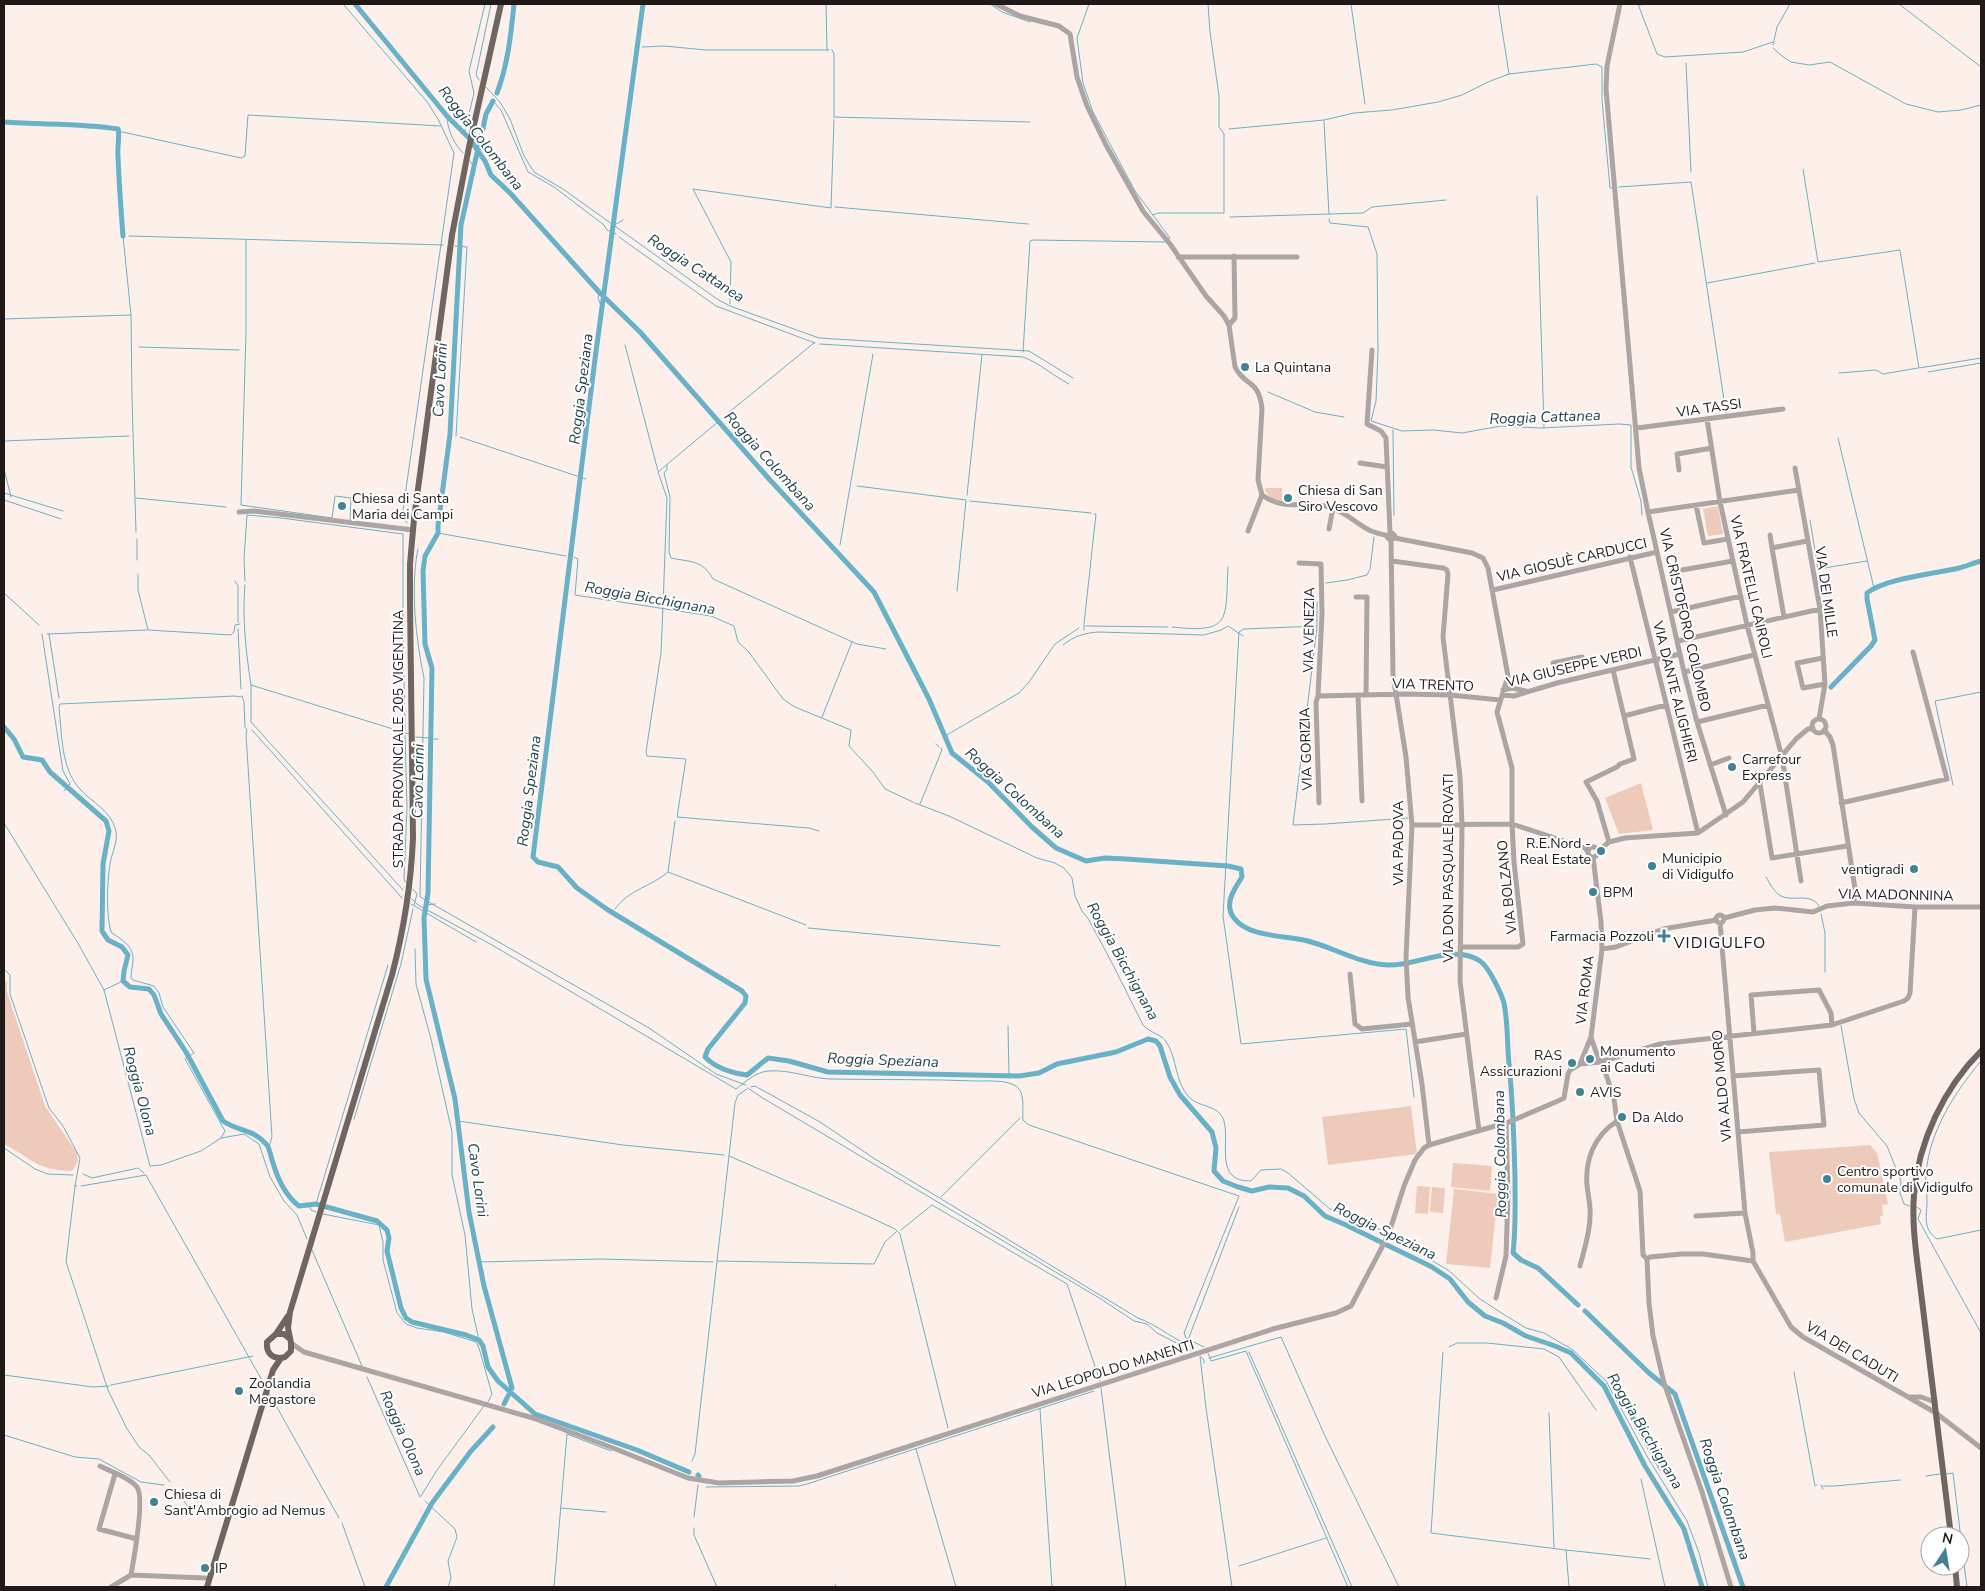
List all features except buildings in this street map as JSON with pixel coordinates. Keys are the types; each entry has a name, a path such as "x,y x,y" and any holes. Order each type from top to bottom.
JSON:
{"main road":[{"name":"STRADA PROVINCIALE 205 VIGENTINA","path":"290,1312 392,975 408,898 413,838 410,600 413,530 452,235 469,147 502,4"},
{"path":"1950,1526 1913,1224 1914,1195 1923,1150 1938,1110 1965,1068 1981,1050"},
{"path":"272,1370 267,1342 276,1334 290,1312"},
{"path":"207,1587 272,1370 281,1358 291,1351 288,1328 290,1312"},
{"path":"276,1334 284,1334 291,1341"},
{"path":"270,1354 281,1358"}],"street":[{"path":"996,4 1020,16 1059,26 1070,34 1077,77 1087,106 1106,145 1143,211 1229,325 1235,367 1238,373 1258,389 1262,408 1258,480 1262,495 1248,531"},
{"name":"VIA CRISTOFORO COLOMBO","path":"1620,4 1607,66 1606,89 1640,468 1684,672 1697,722 1726,815"},
{"path":"1178,256 1297,257"},
{"path":"1229,325 1235,318 1234,256"},
{"name":"VIA PADOVA","path":"1372,350 1367,424 1381,431 1386,438 1392,561 1393,675 1406,757 1412,826 1406,957 1408,997 1422,1084 1429,1145"},
{"name":"VIA TASSI","path":"1637,428 1783,409"},
{"name":"VIA FRATELLI CAIROLI","path":"1707,419 1720,502 1747,625 1782,756 1802,881"},
{"path":"1679,470 1677,454 1712,448"},
{"path":"1360,463 1387,467"},
{"name":"VIA DEI MILLE","path":"1795,468 1820,609 1825,684 1819,719"},
{"path":"1648,512 1799,490"},
{"path":"1262,495 1270,501 1282,505 1311,504 1333,508 1347,514 1371,531 1483,558 1488,568 1508,676 1514,686 1520,690"},
{"path":"1696,506 1704,543 1728,539"},
{"path":"1329,529 1333,508"},
{"path":"239,512 254,511 413,530"},
{"path":"1770,535 1784,617"},
{"path":"1772,548 1808,541"},
{"name":"VIA GIOSUÈ CARDUCCI","path":"1492,590 1657,552"},
{"name":"VIA DANTE ALIGHIERI","path":"1630,557 1698,833"},
{"name":"VIA DON PASQUALE ROVATI","path":"1392,561 1447,570 1443,637 1460,776 1462,824 1460,981 1479,1131"},
{"path":"1682,570 1734,561"},
{"name":"VIA VENEZIA","path":"1299,563 1321,564 1322,614 1318,696"},
{"path":"1671,612 1741,596"},
{"path":"1356,597 1367,597 1366,694"},
{"path":"1678,641 1820,609"},
{"path":"1841,803 1948,779 1913,652"},
{"name":"VIA GIUSEPPE VERDI","path":"1502,695 1514,696 1557,683 1680,654"},
{"path":"1684,672 1754,655"},
{"path":"1553,663 1582,657"},
{"path":"1823,658 1797,663 1803,688 1825,684"},
{"path":"1609,842 1597,801 1586,782 1620,764 1634,759 1613,670"},
{"path":"1508,676 1497,712 1513,777 1512,824"},
{"path":"1502,695 1507,688 1529,692"},
{"name":"VIA TRENTO","path":"1318,696 1366,694 1502,695"},
{"path":"1358,695 1362,800"},
{"name":"VIA GORIZIA","path":"1318,696 1316,702 1319,803"},
{"path":"1624,716 1666,705"},
{"path":"1697,722 1768,705"},
{"path":"1824,730 1817,732 1813,728 1813,722 1819,719 1825,723 1824,730 1830,737 1833,745 1855,889 1854,903"},
{"path":"1412,826 1512,824 1585,848 1593,857 1609,842 1625,838 1698,833 1743,802 1796,739 1808,729 1813,728"},
{"path":"1710,764 1728,758"},
{"path":"1760,784 1772,858 1847,846"},
{"name":"VIA BOLZANO","path":"1460,948 1518,947 1523,944 1512,824"},
{"path":"1588,852 1592,848 1598,851"},
{"name":"VIA ROMA","path":"1580,1064 1591,1037 1602,949 1601,922 1593,857"},
{"name":"VIA MADONNINA","path":"1718,922 1723,922 1724,918 1755,910 1775,908 1813,912 1827,906 1854,903 1915,906 1981,906"},
{"path":"1429,1145 1508,1122 1564,1098 1568,1074 1570,1070 1580,1064 1600,1062 1660,1044 1832,1024 1908,998 1915,906"},
{"path":"1602,949 1630,942 1663,930 1718,922"},
{"name":"VIA ALDO MORO","path":"1718,922 1730,1035 1745,1213 1751,1245 1750,1261"},
{"path":"1350,974 1355,1024 1362,1029 1412,1024"},
{"path":"1754,1033 1751,995 1819,990 1831,1012 1832,1024"},
{"path":"1415,1042 1466,1034"},
{"name":"VIA ROMA","path":"1591,1037 1614,1099 1617,1122 1640,1191 1650,1311 1665,1386 1705,1501 1730,1586"},
{"path":"1733,1076 1819,1070 1824,1126 1738,1132"},
{"path":"1496,1298 1506,1256 1508,1122"},
{"path":"1580,1266 1589,1230 1590,1216 1586,1167 1598,1138 1617,1122"},
{"name":"VIA LEOPOLDO MANENTI","path":"304,1352 533,1418 688,1478 719,1483 792,1481 817,1476 1273,1330 1336,1313 1351,1306 1389,1233 1404,1186 1415,1160 1429,1145"},
{"path":"1696,1216 1745,1213"},
{"path":"1647,1259 1650,1257 1682,1254 1703,1254 1750,1261"},
{"name":"VIA DEI CADUTI","path":"1750,1261 1796,1332 1803,1338 1936,1413 1981,1448"},
{"path":"291,1341 304,1352"},
{"path":"288,1354 304,1352"},
{"path":"1920,1397 1929,1392 1932,1385"},
{"name":"VIA DEI CADUTI","path":"1906,1396 1920,1397 1934,1402"},
{"path":"1921,1405 1934,1402"},
{"path":"100,1466 132,1482 140,1493 137,1539 131,1574"},
{"path":"114,1474 99,1529 137,1539"},
{"path":"112,1587 131,1574 205,1578"}],"shaded area":[{"path":"1265,488 1282,488 1282,501 1271,498"},
{"path":"1718,506 1723,534 1708,536 1703,509"},
{"path":"1641,783 1653,830 1619,834 1605,798"},
{"path":"4,979 7,982 7,992 45,1106 77,1153 78,1161 73,1170 48,1168 4,1144"},
{"path":"1411,1106 1417,1154 1328,1165 1322,1117"},
{"name":"Centro sportivo comunale di Vidigulfo","path":"1870,1145 1877,1153 1888,1204 1882,1205 1883,1216 1880,1216 1881,1224 1785,1242 1780,1214 1776,1214 1769,1152"},
{"path":"1453,1163 1492,1166 1490,1191 1451,1187"},
{"path":"1417,1186 1430,1187 1428,1214 1415,1213"},
{"path":"1432,1187 1445,1188 1443,1213 1430,1212"},
{"path":"1454,1189 1498,1194 1490,1268 1446,1264"}],"waterway":[{"path":"343,4 428,103 454,153 402,517 407,523"},
{"name":"Roggia Colombana","path":"355,4 447,116 469,138 485,161 491,175 511,194 599,292 640,332 770,480 874,592 929,699 952,753 988,782 1032,827 1056,848 1086,861 1105,858 1126,859 1228,866 1241,869 1242,877 1233,891 1230,902 1231,913 1241,924 1249,929 1268,935 1308,941 1367,962 1388,965 1458,954 1469,956 1483,964 1491,974 1500,993 1504,1003 1506,1018 1515,1163 1515,1234 1513,1253 1521,1260 1538,1268 1578,1305"},
{"path":"464,135 474,93 469,71 485,4"},
{"name":"Roggia Cattanea","path":"479,80 476,75 491,4"},
{"name":"Cavo Lorini","path":"497,93 506,60 514,4"},
{"name":"Roggia Speziana","path":"643,4 595,359 533,857 538,862 558,867 577,888 608,910 742,991 746,996 745,1003 708,1049 705,1057 719,1067 730,1071 747,1075 768,1058 789,1061 828,1072 1019,1076 1039,1073 1057,1064 1116,1052 1148,1039 1156,1041 1160,1046 1170,1077 1180,1095 1212,1132 1216,1148 1214,1171 1223,1181 1252,1191 1269,1187 1288,1188 1304,1196 1325,1216 1432,1267 1450,1279 1468,1302 1485,1316 1503,1323 1526,1336 1571,1353 1604,1386 1645,1466 1684,1529 1702,1587"},
{"path":"826,4 827,50 829,50"},
{"path":"990,4 1002,12 1030,22"},
{"path":"1089,4 1077,38 1083,83 1093,112 1135,191 1169,239"},
{"path":"1153,215 1158,213 1224,213 1224,134 1219,127 1219,96 1208,4"},
{"path":"1351,4 1365,104"},
{"path":"1498,4 1509,74"},
{"path":"1638,4 1657,54 1665,57 1743,52 1773,42"},
{"path":"1640,5 1646,4"},
{"path":"1773,45 1777,27 1790,4"},
{"path":"1899,4 1981,67"},
{"path":"642,47 664,46 706,50 827,50"},
{"path":"1773,48 1791,62 1809,65 1830,62 1906,104 1938,112 1961,110 1981,105"},
{"path":"832,50 834,54 834,117 1030,122"},
{"path":"1686,63 1691,172"},
{"path":"1229,129 1324,120 1354,113 1392,110 1438,102 1462,95 1509,74 1596,64 1602,67 1602,100 1610,188 1612,188"},
{"name":"Roggia Cattanea","path":"486,87 500,102 510,119 524,156 534,172 563,189 717,299 730,306 819,338 1029,351 1073,378"},
{"name":"Roggia Cattanea","path":"493,101 501,110 528,172 554,187 604,225 607,230 616,234"},
{"name":"Cavo Lorini","path":"479,148 486,114 493,101"},
{"path":"118,131 241,158 245,156 248,115 441,126"},
{"path":"447,116 452,136 463,153"},
{"path":"730,304 731,262 693,189 831,208 834,120"},
{"path":"1324,121 1329,214"},
{"path":"4,122 118,129 119,186 123,236"},
{"name":"Cavo Lorini","path":"477,153 461,225 450,434 438,533 425,556 423,571 425,644 432,668 428,893 424,918 426,979 455,1099 469,1212 484,1286 512,1388 504,1404"},
{"name":"Cavo Lorini","path":"470,161 474,167"},
{"path":"1803,169 1818,262 1900,250 1919,368 1981,358"},
{"path":"1619,187 1691,182 1726,413"},
{"path":"1537,196 1544,427"},
{"path":"1230,217 1363,213 1372,207 1446,200"},
{"path":"835,207 1028,224"},
{"name":"Roggia Cattanea","path":"1329,219 1330,223 1368,227 1377,254 1378,351 1376,401 1371,421 1402,431 1433,430 1462,433 1501,426 1541,428 1631,425 1631,467 1641,501 1642,515"},
{"name":"Roggia Cattanea","path":"611,227 623,220"},
{"path":"123,236 131,315 136,532"},
{"path":"129,236 443,245"},
{"path":"619,237 716,306 815,343"},
{"path":"246,240 246,332 241,505 332,518 335,496 351,498 350,520"},
{"path":"1023,352 1030,241 1165,242"},
{"path":"455,246 467,247 456,436"},
{"path":"1707,283 1815,263"},
{"path":"599,292 598,298 602,308"},
{"path":"4,319 130,315"},
{"path":"722,418 814,343"},
{"path":"820,344 1023,357 1069,384"},
{"path":"625,345 658,471"},
{"path":"139,347 239,350"},
{"path":"840,545 873,354"},
{"path":"967,495 982,355"},
{"path":"1928,372 1981,363"},
{"path":"1839,373 1876,370 1883,374 1918,368"},
{"name":"Roggia Cattanea","path":"1268,392 1315,412 1344,417"},
{"path":"719,421 658,472 667,498 661,653 646,752 647,756 686,759 677,817 809,828 819,831"},
{"path":"1393,430 1394,515"},
{"path":"4,441 129,436"},
{"path":"460,437 586,479"},
{"path":"1838,438 1874,588"},
{"path":"667,465 664,473 670,497 669,552 671,558 690,561 700,565 705,568 713,579 857,644 886,649"},
{"path":"4,469 11,497"},
{"path":"857,486 966,500 957,591"},
{"path":"4,493 63,511"},
{"path":"136,498 226,507"},
{"path":"4,500 61,519"},
{"path":"970,501 1091,513"},
{"path":"1084,630 1096,514 1094,514"},
{"path":"245,581 244,558 247,515 403,534 405,730"},
{"path":"1810,520 1818,569 1867,561"},
{"name":"Roggia Bicchignana","path":"438,533 566,556"},
{"path":"1326,583 1367,575 1370,569 1374,537"},
{"path":"137,539 137,560"},
{"path":"418,549 414,596 424,678 420,897 649,1028 716,1074 746,1085"},
{"name":"Roggia Bicchignana","path":"574,557 578,559 575,595 711,616 734,626 738,642 748,651 783,699 795,707 851,730 849,746 873,772 885,789 913,802"},
{"path":"1831,687 1875,640 1867,593 1875,588 1898,580 1959,568 1981,561"},
{"path":"1172,627 1206,628 1216,625 1222,619 1227,599 1228,567"},
{"path":"138,574 138,590 148,630 231,635 234,632 235,625 240,624"},
{"path":"235,581 238,586 238,622"},
{"path":"245,585 245,635 251,685 409,734"},
{"path":"4,593 39,625"},
{"path":"1317,602 1317,626 1244,629 1239,632 1223,916 1241,1044 1406,1029 1414,1097"},
{"path":"1086,626 1168,627"},
{"path":"1063,645 1071,639 1098,632 1204,635 1228,626 1243,636"},
{"path":"1317,627 1293,825 1408,818"},
{"path":"945,736 1019,693 1029,682 1055,644 1079,628"},
{"path":"238,629 241,689"},
{"path":"47,634 147,630"},
{"path":"42,634 63,771 70,784 64,791"},
{"path":"49,634 59,698"},
{"path":"822,717 852,642"},
{"path":"251,685 251,722 403,890"},
{"path":"1953,785 1935,701 1981,692"},
{"path":"221,1138 225,1131 185,1059 194,1053 163,1007 159,993 154,986 133,980 131,977 133,960 131,950 126,943 111,932 108,916 108,889 116,831 106,812 79,788 69,771 62,739 60,704 242,696 245,727 247,730 272,1137 269,1147"},
{"path":"4,727 14,739 23,757 42,760 50,772 106,821 109,831 103,864 102,931 108,940 122,947 128,955 123,981 130,987 149,989 154,995 161,1014 186,1052 223,1121 252,1133 267,1145 277,1175 290,1197 299,1206 316,1204 377,1221 387,1230 389,1238 387,1251 401,1308 406,1318 412,1322 479,1340 483,1346 488,1367 498,1381 535,1414 637,1450 689,1472"},
{"path":"252,730 402,898"},
{"path":"405,735 407,807 404,880 407,883"},
{"path":"416,737 429,738"},
{"path":"936,744 939,747"},
{"path":"920,804 942,750 941,748"},
{"name":"Roggia Bicchignana","path":"915,803 949,816 1037,858 1055,863 1064,868 1072,878 1075,896 1082,911 1089,920 1143,1025 1167,1043 1184,1090 1192,1100 1218,1112 1224,1121 1226,1160 1232,1175 1239,1180 1251,1181 1261,1170 1281,1169 1330,1209 1367,1222 1387,1234"},
{"path":"675,821 668,872 806,925"},
{"name":"Roggia Olona","path":"4,823 79,945 104,990 150,1166 161,1165 201,1151 221,1138 244,1134 259,1144 270,1177 284,1201 297,1215 307,1239"},
{"path":"615,909 633,892 668,872"},
{"name":"Roggia Cattanea","path":"1766,877 1774,890 1781,896 1811,899 1819,906"},
{"path":"413,889 417,894 414,905"},
{"path":"412,899 418,905 492,945 736,1089 759,1073 768,1071 832,1079 1006,1082 1014,1085 1020,1091 1023,1101 1023,1120 1029,1125 1239,1196 1184,1333 1186,1338 1204,1347"},
{"path":"411,904 476,942"},
{"path":"427,905 435,904"},
{"path":"354,1119 401,964 413,909"},
{"name":"Roggia Cattanea","path":"1821,914 1825,933 1825,972"},
{"path":"808,928 1000,946"},
{"path":"415,949 416,984 431,1039 452,1132 452,1175 465,1235 472,1309 479,1340"},
{"path":"316,1204 388,965"},
{"path":"4,969 10,975 10,994 49,1108 63,1126 80,1158 75,1186 77,1186"},
{"path":"104,990 123,981"},
{"path":"1008,1026 1009,1075"},
{"name":"Roggia Cattanea","path":"1841,1026 1854,1099 1859,1113 1887,1146 1901,1181 1900,1193 1904,1204 1909,1206"},
{"path":"1981,1061 1945,1113 1932,1143 1926,1174 1926,1222 1932,1235 1937,1239 1981,1230"},
{"path":"751,1087 755,1086 820,1122 875,1159 1138,1318 1186,1344 1187,1342"},
{"path":"748,1088 1101,1299 1134,1321 1147,1324 1157,1333 1192,1351"},
{"path":"692,1461 695,1454 735,1103 738,1095 747,1089"},
{"path":"941,1197 1020,1118"},
{"path":"458,1121 623,1145 724,1155"},
{"path":"4,1148 35,1169 48,1174 73,1175"},
{"path":"729,1156 863,1214 895,1229 900,1234 948,1428"},
{"path":"83,1174 92,1178 138,1168 144,1173"},
{"path":"81,1186 146,1175 263,1382"},
{"path":"75,1186 66,1262 108,1390 126,1427 139,1447 149,1455 170,1482"},
{"path":"309,1205 311,1210 316,1212"},
{"path":"901,1230 932,1205 1067,1284 1100,1381"},
{"path":"1188,1340 1239,1207"},
{"name":"Roggia Cattanea","path":"1917,1207 1921,1210 1918,1219 1981,1333"},
{"path":"323,1214 379,1225 383,1242 383,1260 397,1313 406,1324 417,1328 444,1332 476,1342 492,1394 488,1402"},
{"path":"717,1261 874,1264 885,1242 896,1232"},
{"name":"Roggia Bicchignana","path":"1390,1236 1448,1270 1480,1299 1503,1314 1526,1328 1544,1333 1573,1350 1606,1381 1648,1458 1687,1521 1699,1553 1708,1587"},
{"name":"Roggia Olona","path":"312,1250 362,1366"},
{"path":"479,1262 600,1259 713,1262"},
{"name":"Roggia Colombana","path":"1585,1311 1649,1373 1675,1394 1743,1587"},
{"path":"1209,1358 1281,1337 1325,1436 1399,1587"},
{"path":"1449,1347 1457,1343 1487,1343 1544,1349 1559,1357 1596,1410"},
{"path":"1208,1353 1211,1361 1246,1351 1348,1587"},
{"path":"1249,1352 1352,1587"},
{"path":"1443,1352 1431,1533 1566,1550 1569,1587"},
{"path":"111,1385 253,1356"},
{"path":"1200,1356 1232,1587"},
{"path":"1201,1357 1204,1363"},
{"path":"1794,1372 1815,1486 1817,1485"},
{"path":"4,1375 93,1387 109,1386"},
{"name":"Roggia Olona","path":"367,1377 420,1497"},
{"path":"1101,1388 1126,1587"},
{"path":"706,1487 799,1486 1094,1391"},
{"path":"269,1393 339,1518"},
{"path":"1621,1397 1661,1468"},
{"path":"421,1496 437,1470 484,1406"},
{"path":"1040,1409 1052,1587"},
{"path":"1549,1413 1554,1547"},
{"name":"Cavo Lorini","path":"386,1587 432,1503 471,1451 493,1427"},
{"path":"554,1587 567,1434 611,1451"},
{"path":"4,1435 75,1457 99,1459 141,1482 164,1485"},
{"path":"916,1449 956,1587"},
{"path":"1946,1474 1953,1473 1959,1526"},
{"path":"1926,1476 1940,1474"},
{"path":"1641,1479 1665,1587"},
{"path":"1823,1486 1900,1480"},
{"path":"694,1517 698,1485"},
{"path":"1821,1485 1823,1489"},
{"path":"173,1488 188,1506"},
{"name":"Roggia Olona","path":"425,1501 455,1529 457,1537 448,1561 451,1578 448,1587"},
{"path":"561,1508 606,1512"},
{"path":"342,1523 365,1587"},
{"path":"694,1528 694,1535 717,1587"},
{"path":"1239,1566 1326,1538"},
{"path":"1566,1550 1650,1559"},
{"path":"1966,1576 1967,1587"}],"place":[{"name":"La Quintana","path":"1245,367"},
{"name":"Chiesa di San Siro Vescovo","path":"1288,498"},
{"name":"Chiesa di Santa Maria dei Campi","path":"342,506"},
{"name":"Carrefour Express","path":"1732,767"},
{"name":"R.E.Nord - Real Estate","path":"1601,851"},
{"name":"Municipio di Vidigulfo","path":"1652,866"},
{"name":"ventigradi","path":"1914,869"},
{"name":"BPM","path":"1593,892"},
{"name":"Farmacia Pozzoli","path":"1664,936"},
{"name":"Monumento ai Caduti","path":"1590,1059"},
{"name":"RAS Assicurazioni","path":"1572,1063"},
{"name":"AVIS","path":"1580,1092"},
{"name":"Da Aldo","path":"1622,1117"},
{"name":"Centro sportivo comunale di Vidigulfo","path":"1827,1179"},
{"name":"Zoolandia Megastore","path":"239,1391"},
{"name":"Chiesa di Sant'Ambrogio ad Nemus","path":"154,1502"},
{"name":"IP","path":"205,1568"}],"district":[{"name":"VIDIGULFO","path":"1720,943"}]}
